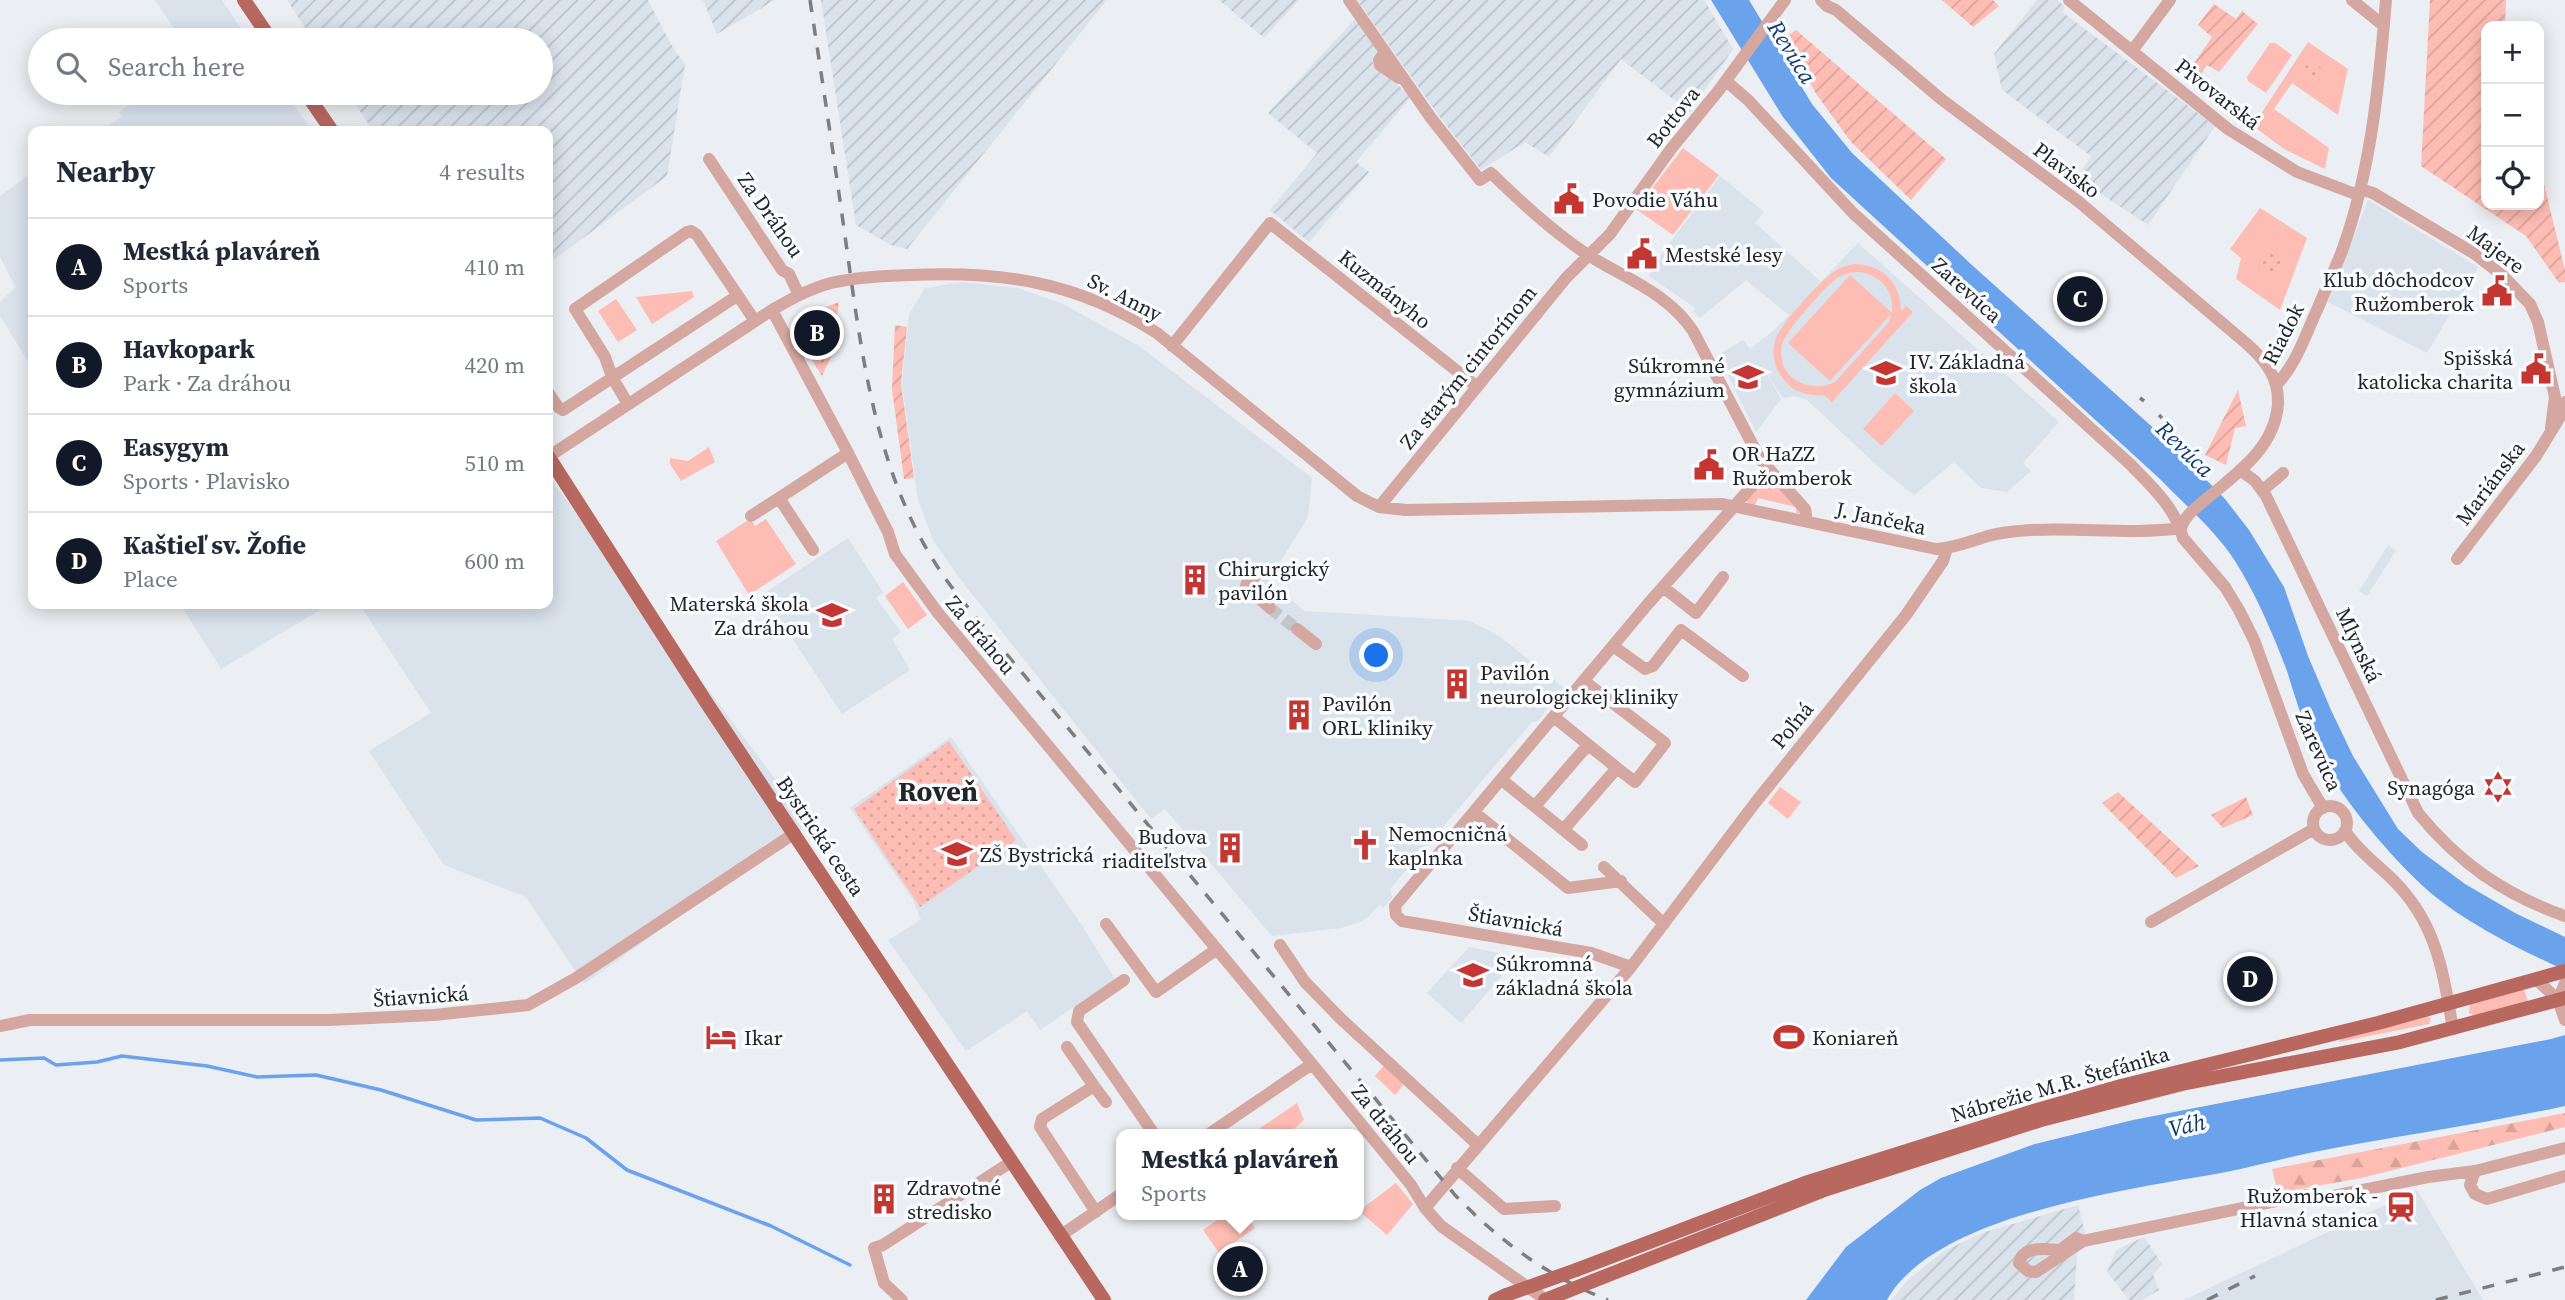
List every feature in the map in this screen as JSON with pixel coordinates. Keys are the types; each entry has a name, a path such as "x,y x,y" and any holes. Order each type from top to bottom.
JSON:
{"main road":[{"path":"244,0 263,28"},
{"path":"314,105 329,126"},
{"name":"Bystrická cesta","path":"553,465 701,694 1104,1300"},
{"name":"Nábrežie M.R. Štefánika","path":"1501,1298 1805,1183 2000,1121 2121,1086 2378,1023 2536,979 2564,975"},
{"name":"Nábrežie M.R. Štefánika","path":"1546,1300 1816,1193 2041,1120 2186,1083 2400,1042 2561,999"}],"street":[{"path":"1349,0 1403,80 1480,180 1491,173 1542,223 1589,256 1657,295 1687,322 1760,459 1805,509 1807,522"},
{"name":"Bottova","path":"1589,256 1610,234 1785,0"},
{"name":"Plavisko","path":"1821,0 1827,6 1834,5 1907,72 2079,202 2195,300 2260,357 2273,374 2276,385"},
{"name":"Pivovarská","path":"2069,0 2228,129 2282,163 2359,192"},
{"path":"2132,51 2170,0"},
{"path":"2352,0 2383,25"},
{"name":"Riadok","path":"2181,528 2191,512 2258,454 2273,428 2278,401 2276,385 2291,369 2342,251 2359,192 2380,77 2386,0"},
{"name":"Zarevúca","path":"1726,80 1853,213 2130,464 2166,503 2181,528 2183,538 2225,587 2244,620 2254,640 2303,774 2323,808"},
{"name":"Za Dráhou","path":"709,159 782,270 789,274 799,295"},
{"name":"Majere","path":"2359,192 2374,193 2476,254 2518,290 2530,304 2541,335 2555,397 2551,428"},
{"name":"Kuzmányho","path":"1172,346 1270,223 1476,386"},
{"path":"628,404 612,377 605,357 575,309 687,232 691,231 697,235 755,321"},
{"name":"Za starým cintorínom","path":"1379,507 1566,278 1589,256"},
{"name":"Sv. Anny","path":"799,295 831,283 947,274 1018,278 1076,293 1130,316 1172,346 1357,496 1379,507"},
{"name":"Bystrická cesta","path":"553,454 799,295"},
{"path":"553,400 563,410 737,296"},
{"name":"Za dráhou","path":"772,310 888,532 895,554 938,614 1312,1064 1411,1185 1425,1208 1455,1238 1546,1300"},
{"name":"Mariánska","path":"2457,559 2536,456 2560,417 2565,402"},
{"path":"751,516 848,453"},
{"path":"1621,881 1568,888 1475,813 1663,587 1768,468"},
{"name":"Mlynská","path":"2240,470 2263,490 2418,813 2440,840 2479,872 2513,894 2565,916"},
{"path":"2263,490 2283,473"},
{"path":"779,498 813,550"},
{"name":"J. Jančeka","path":"1379,507 1432,510 1689,503 1734,506 1913,545 1947,548"},
{"path":"1947,548 2013,531 2135,533 2181,528"},
{"name":"Poľná","path":"1425,1208 1631,967 1762,794 1906,615 1943,561 1947,548"},
{"path":"1663,587 1696,612 1723,577"},
{"path":"1254,579 1248,580 1246,586 1270,608"},
{"path":"1297,629 1316,644"},
{"path":"1613,646 1645,669 1653,666 1681,630 1742,676"},
{"path":"1554,717 1635,782 1665,743 1584,681"},
{"path":"1535,806 1588,745"},
{"path":"1564,829 1616,768"},
{"path":"1502,780 1583,845"},
{"name":"Zarevúca","path":"2314,829 2314,817 2323,808 2333,806 2343,811 2347,821 2345,831 2417,909 2425,921 2439,956 2453,1029"},
{"name":"Štiavnická","path":"1475,813 1401,898 1395,906 1396,915 1406,922 1591,953 1631,967"},
{"path":"2151,922 2314,829 2322,839 2331,841 2339,838 2345,831"},
{"name":"Štiavnická","path":"0,1026 42,1020 330,1020 434,1015 528,1005 571,981 795,833"},
{"path":"1604,867 1664,924"},
{"path":"1106,924 1156,992 1217,949"},
{"path":"1280,945 1305,982 1340,1018 1477,1144"},
{"path":"2564,975 2561,999 2565,1020"},
{"path":"2536,979 2561,999"},
{"path":"1122,982 1079,1011 1077,1022 1151,1129"},
{"path":"1067,1047 1105,1102"},
{"path":"1216,1129 1312,1064"},
{"path":"1094,1086 1042,1119 1040,1127 1096,1212"},
{"path":"2083,1241 2306,1195 2318,1199 2428,1177 2475,1171 2565,1148"},
{"path":"902,1300 884,1283 874,1248 883,1245 1011,1162"},
{"path":"1457,1168 1504,1209 1555,1206"},
{"path":"2475,1171 2470,1181 2472,1190 2478,1197 2487,1199 2565,1177"},
{"path":"1060,1236 1116,1198"}],"shaded area":[{"path":"155,0 222,0 241,28 174,28"},
{"path":"287,0 648,0 673,48 685,64 667,176 553,260 553,126 370,126 356,105 553,105 553,28 305,28"},
{"path":"703,0 775,0 717,34"},
{"path":"821,0 1107,0 907,249 891,245 856,225"},
{"path":"1219,0 1299,0 1264,38"},
{"path":"1357,0 1704,0 1733,49 1690,112 1621,59 1549,157 1525,142 1481,170 1439,116"},
{"path":"2037,0 2057,0 2065,7 2062,12 2215,126 2148,225 2077,178 2091,156 2002,90 1994,54"},
{"path":"1356,18 1373,39 1378,57 1372,62 1411,97 1356,162 1369,172 1309,242 1270,210 1317,153 1268,113"},
{"path":"130,105 294,105 308,126 107,126 122,117 119,112"},
{"path":"28,176 28,362 0,316 0,302 15,287 0,256 0,196"},
{"name":"IV. Základná škola","path":"1720,176 1764,212 1755,223 1820,281 1812,291 1858,243 2059,422 2023,463 2031,471 2007,492 1981,488 1954,462 1914,495 1882,470 1807,400 1794,396 1783,398 1766,373 1781,399 1756,432 1718,355 1743,340 1750,349 1789,315 1746,280 1700,318 1693,311 1695,308 1649,276 1665,249"},
{"path":"2368,200 2478,267 2427,353 2328,302"},
{"path":"962,282 1017,288 1061,303 1139,346 1312,478 1308,517 1269,580 1304,611 1470,621 1499,636 1564,688 1390,889 1392,898 1383,908 1380,904 1368,917 1341,928 1272,936 1165,809 1151,819 967,588 934,542 918,500 902,383 909,314 925,288"},
{"path":"553,483 809,824 584,984 526,897 444,865 369,751 431,713 362,609 553,609"},
{"name":"Materská škola Za dráhou","path":"848,538 883,592 876,598 901,632 892,639 910,670 842,714 763,594"},
{"path":"2388,545 2396,551 2367,596 2359,591"},
{"path":"183,609 322,609 221,669"},
{"name":"ZŠ Bystrická","path":"951,737 1081,924 1115,979 1040,1030 1027,1011 966,1051 888,940 921,920 913,900 850,808"},
{"name":"Súkromná základná škola","path":"1469,947 1518,957 1461,1023 1427,993"},
{"path":"2417,1190 2483,1300 2184,1300"},
{"path":"2078,1205 2088,1245 2077,1253 2074,1300 1891,1300 1909,1279 1944,1251 1982,1233"},
{"path":"2144,1237 2162,1264 2153,1275 2159,1290 2142,1300 2129,1300 2107,1272 2116,1250"}],"green space":[{"path":"1942,0 1993,0 1999,6 1973,27"},
{"path":"2430,0 2506,0 2505,21 2481,21 2481,206 2421,166"},
{"path":"2214,4 2236,19 2242,11 2258,24 2219,72 2207,65 2193,86 2184,78 2212,37 2198,25"},
{"path":"1796,30 1946,159 1911,200 1851,142 1817,95 1783,39"},
{"path":"2308,42 2348,69 2338,115 2292,83 2274,109 2329,148 2325,169 2284,149 2253,126"},
{"path":"2270,43 2275,43 2292,55 2266,93 2248,81 2247,77"},
{"path":"2310,60 2326,71 2317,84 2301,73"},
{"path":"1683,148 1719,175 1673,235 1636,209"},
{"path":"2544,184 2565,270 2565,282 2559,283 2526,236 2487,210 2544,210"},
{"path":"2260,208 2307,238 2280,310 2236,279 2241,258 2230,249"},
{"path":"2270,253 2282,262 2270,278 2258,269"},
{"path":"1855,264 1882,272 1898,292 1901,311 1906,306 1913,312 1832,402 1824,395 1803,393 1789,385 1776,367 1774,346 1784,325 1810,293 1835,271","holes":["1853,272 1866,273 1879,280 1888,291 1892,313 1850,275 1788,343 1830,381 1891,314 1889,322 1835,382 1815,386 1796,380 1789,374 1781,356 1782,345 1790,330 1815,299 1837,278"]},
{"path":"692,291 694,297 652,324 636,297"},
{"path":"616,299 637,330 618,342 598,311"},
{"path":"839,302 832,355 822,376 803,346 794,319"},
{"path":"895,325 907,327 901,383 914,478 904,479 892,389"},
{"path":"2238,390 2246,426 2235,428 2226,465 2205,455"},
{"path":"1895,393 1914,411 1882,446 1863,429"},
{"path":"709,447 715,462 681,481 670,464 670,458 688,461"},
{"path":"1764,479 1769,479 1799,507 1799,513 1796,513 1796,507 1758,498 1755,506 1747,504 1748,498"},
{"path":"750,519 755,526 766,519 796,564 749,595 716,541"},
{"path":"903,582 927,615 908,629 885,596"},
{"path":"949,741 1016,840 920,907 854,809"},
{"path":"1780,787 1801,802 1788,819 1768,803"},
{"path":"2118,792 2199,866 2176,878 2102,803"},
{"path":"2246,797 2253,815 2223,828 2211,815"},
{"path":"2524,989 2528,1002 2474,1016 2469,1013 2470,1004"},
{"path":"2428,1016 2431,1019 2429,1024 2339,1042 2341,1039"},
{"path":"1384,1065 1404,1084 1395,1095 1375,1076"},
{"path":"1297,1103 1304,1120 1294,1129 1259,1129"},
{"path":"2565,1113 2565,1127 2361,1178 2278,1193 2272,1169"},
{"path":"1396,1183 1413,1204 1387,1235 1364,1215 1364,1207"},
{"path":"1217,1220 1249,1220 1255,1228 1219,1253 1203,1230"}],"water":[{"path":"1711,0 1749,0 1812,104 1852,153 2169,442 2225,499 2249,530 2284,587 2308,656 2331,710 2353,756 2398,829 2422,852 2465,884 2515,913 2565,937 2565,970 2510,944 2455,911 2424,887 2378,839 2335,782 2314,745 2270,629 2250,587 2227,550 2160,479 1831,178 1783,117"},
{"name":"Váh","path":"2565,1035 2565,1106 2314,1152 2226,1172 2091,1197 2040,1210 1991,1226 1947,1246 1912,1270 1887,1300 1806,1300 1846,1247 1920,1190 1941,1178 2035,1144 2133,1120"}],"waterway":[{"path":"0,1060 44,1058 56,1065 97,1062 122,1056 207,1066 257,1077 316,1075 381,1090 476,1120 540,1118 586,1138 627,1170 771,1226 850,1265"}],"tunnel":[{"path":"1270,608 1297,629"}],"railway":[{"path":"810,0 867,380 892,472 910,517 933,559 961,599 1455,1195 1489,1228 1526,1256 1565,1280 1608,1300"},
{"path":"2140,398 2144,401"},
{"path":"2159,415 2162,418"},
{"path":"2436,1300 2565,1267"},
{"path":"2207,1300 2255,1276"}],"place":[{"name":"Povodie Váhu","path":"1569,199"},
{"name":"Mestské lesy","path":"1642,254"},
{"name":"Klub dôchodcov Ružomberok","path":"2497,291"},
{"name":"Easygym","path":"2080,299"},
{"name":"Havkopark","path":"817,333"},
{"name":"Spišská katolicka charita","path":"2536,369"},
{"name":"IV. Základná škola","path":"1886,373"},
{"name":"Súkromné gymnázium","path":"1748,377"},
{"name":"OR HaZZ Ružomberok","path":"1709,465"},
{"name":"Chirurgický pavilón","path":"1195,580"},
{"name":"Materská škola Za dráhou","path":"832,615"},
{"name":"Pavilón neurologickej kliniky","path":"1457,684"},
{"name":"Pavilón ORL kliniky","path":"1299,715"},
{"name":"Synagóga","path":"2498,787"},
{"name":"Nemocničná kaplnka","path":"1365,845"},
{"name":"Budova riaditeľstva","path":"1230,848"},
{"name":"ZŠ Bystrická","path":"957,854"},
{"name":"Súkromná základná škola","path":"1473,975"},
{"name":"Kaštieľ sv. Žofie","path":"2250,979"},
{"name":"Ikar","path":"721,1037"},
{"name":"Koniareň","path":"1789,1037"},
{"name":"Zdravotné stredisko","path":"884,1199"},
{"name":"Ružomberok - Hlavná stanica","path":"2401,1207"},
{"name":"Mestká plaváreň","path":"1240,1269"}],"district":[{"name":"Roveň","path":"938,791"}],"water label":[{"name":"Revúca","path":"1792,52"},
{"name":"Revúca","path":"2185,449"}]}
